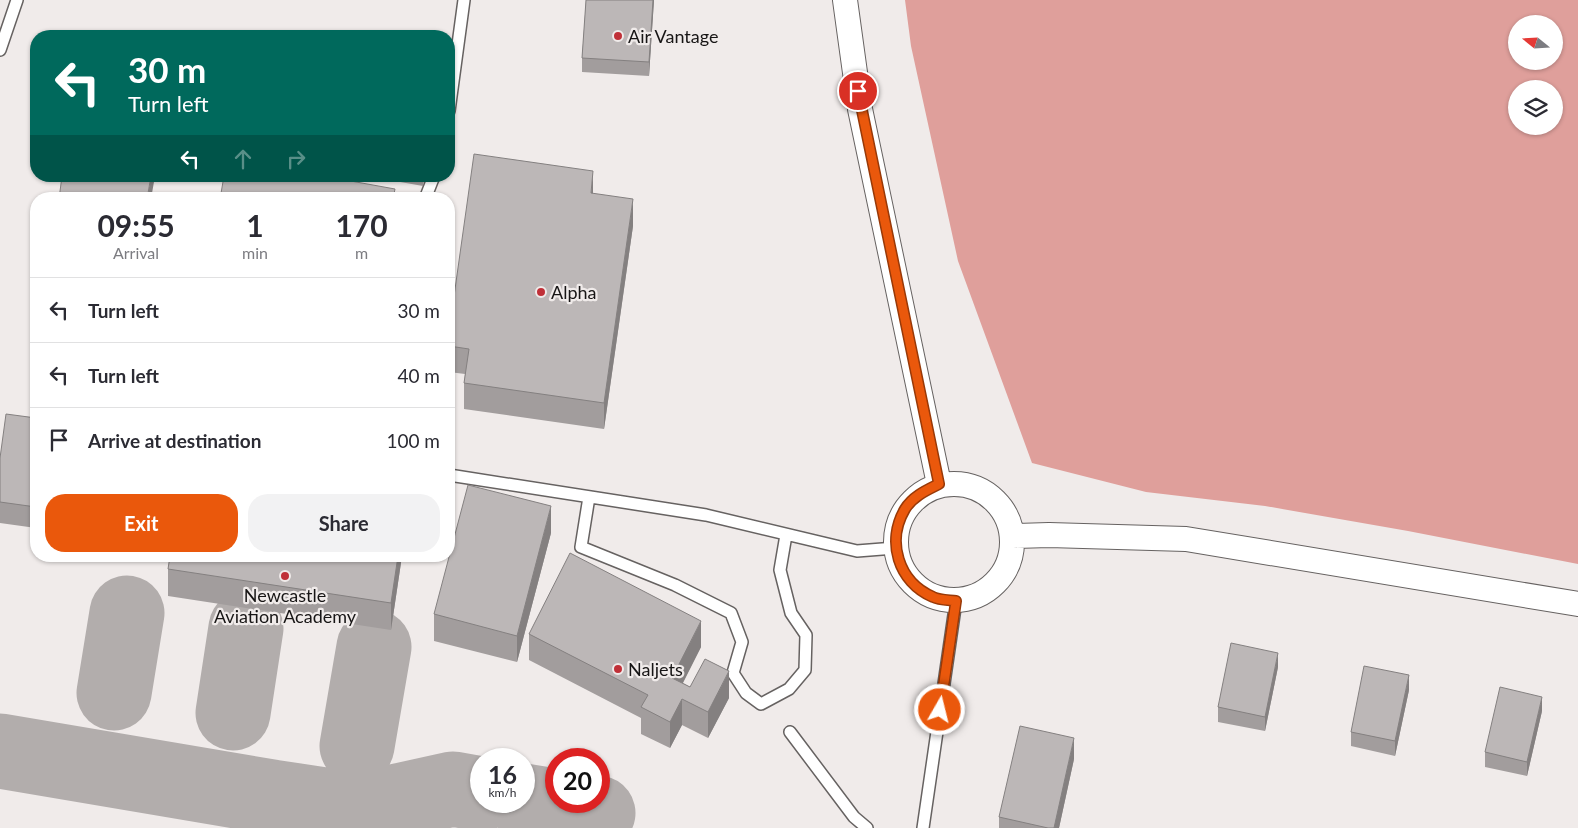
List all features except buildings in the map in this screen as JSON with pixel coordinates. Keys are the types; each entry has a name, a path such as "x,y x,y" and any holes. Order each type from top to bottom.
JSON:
{"street":[{"path":"845,0 860,109 939,484"},
{"path":"960,483 979,488 996,500 1008,516 1013,536 1010,560 998,581 979,596 956,601 934,597 915,586 902,569 895,548 897,527 906,508 920,493 939,484 960,483"},
{"path":"1013,536 1049,535 1186,539 1578,604"}],"lane":[{"path":"0,50 17,0"},
{"path":"455,67 464,0"},
{"path":"455,476 706,515 857,551 895,548"},
{"path":"589,497 581,547 675,585 730,613 742,642 733,673 746,694 761,704 789,689 805,670 806,635 791,613 780,570 786,535"},
{"path":"923,828 956,601"},
{"path":"790,732 854,817 867,828"}],"shaded area":[{"path":"905,0 1578,0 1578,564 1265,506 1146,492 1032,463 958,261 911,46"}],"taxiway":[{"path":"114,693 127,613"},
{"path":"233,713 246,628"},
{"path":"357,746 374,647"},
{"path":"0,751 272,797 322,828"},
{"path":"272,797 345,808 366,808 453,789 470,792"},
{"path":"535,803 545,804"}],"place":[{"name":"Air Vantage","path":"618,36"},
{"name":"Alpha","path":"541,292"},
{"name":"Newcastle Aviation Academy","path":"285,576"},
{"name":"Naljets","path":"618,669"}],"route":[{"path":"858,91 860,109 939,484 920,493 906,508 897,527 895,548 902,569 915,586 934,597 956,601 940,710"}]}
